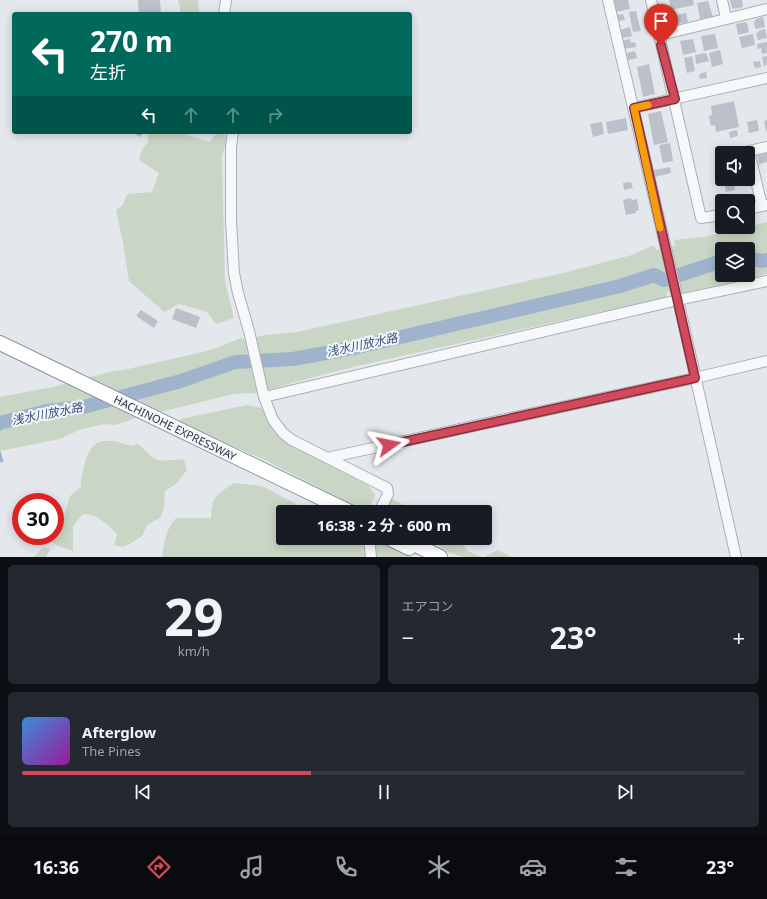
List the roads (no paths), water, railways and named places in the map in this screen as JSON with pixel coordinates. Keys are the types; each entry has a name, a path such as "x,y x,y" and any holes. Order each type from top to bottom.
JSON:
{"highway":[{"name":"HACHINOHE EXPRESSWAY","path":"0,343 39,366"},
{"name":"HACHINOHE EXPRESSWAY","path":"0,350 39,366 324,505"},
{"name":"HACHINOHE EXPRESSWAY","path":"171,430 335,505"},
{"path":"403,545 427,557"},
{"path":"416,545 440,557"}],"street":[{"path":"224,12 226,0"},
{"path":"608,0 736,557"},
{"path":"651,0 675,99 701,218 715,215"},
{"path":"722,0 726,18"},
{"path":"669,33 767,9"},
{"path":"634,108 767,78"},
{"path":"233,134 231,147 231,221 234,273 264,397 273,420 283,433 292,440 387,488 388,494 382,505"},
{"path":"755,208 765,206 749,152 767,147"},
{"path":"264,397 678,300 767,281"},
{"path":"328,458 767,361"},
{"path":"370,545 371,557"}],"waterway":[{"name":"浅水川放水路","path":"755,260 762,261 767,260"},
{"name":"浅水川放水路","path":"0,423 47,411 83,407 181,381 235,362 293,359 358,347 620,286 654,275 664,280 715,263"},
{"name":"浅水川放水路","path":"0,430 7,422"},
{"path":"0,453 2,461 0,461"}]}
